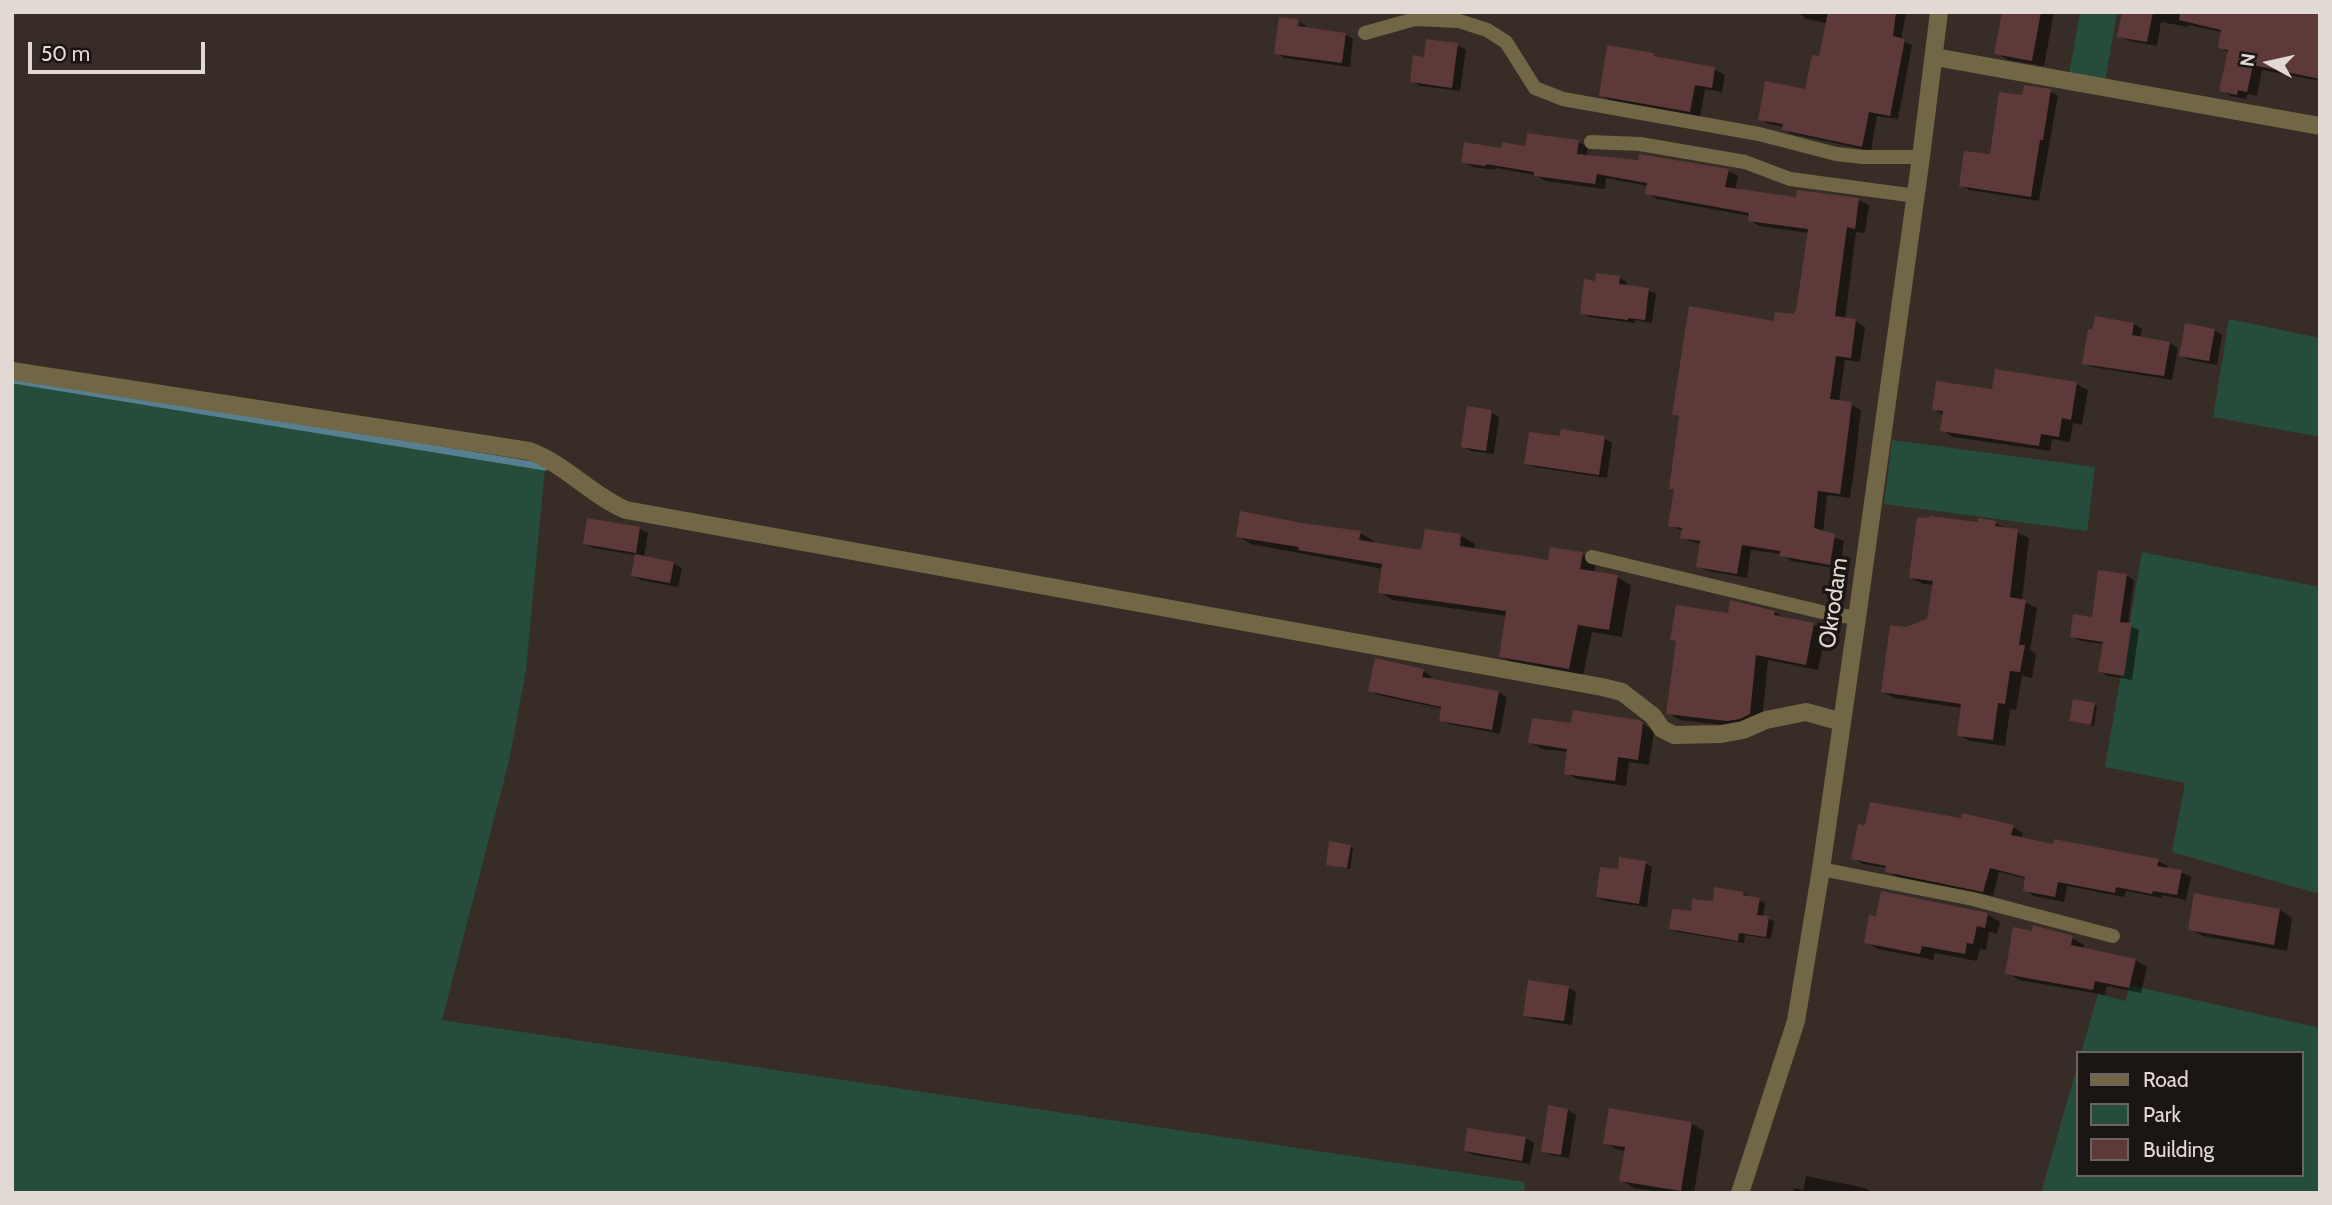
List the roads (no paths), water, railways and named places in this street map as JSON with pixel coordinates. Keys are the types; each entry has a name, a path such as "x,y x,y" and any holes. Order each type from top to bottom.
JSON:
{"street":[{"name":"Okrodam","path":"1740,1193 1796,1021 1857,618 1922,157 1939,12"},
{"path":"1935,57 2320,126"},
{"path":"12,371 529,451 546,457 608,502 625,510 1602,687 1622,692 1653,716 1662,729 1674,735 1721,734 1743,730 1766,720 1806,712 1842,722"}],"lane":[{"path":"1365,33 1415,19 1459,21 1487,30 1506,42 1535,88 1563,99 1759,134 1836,154 1922,157"},
{"path":"1591,142 1640,144 1745,162 1790,179 1916,196"},
{"path":"1592,557 1857,618"},
{"path":"1821,869 1973,899 2113,936"}],"waterway":[{"path":"14,380 545,467"}]}
